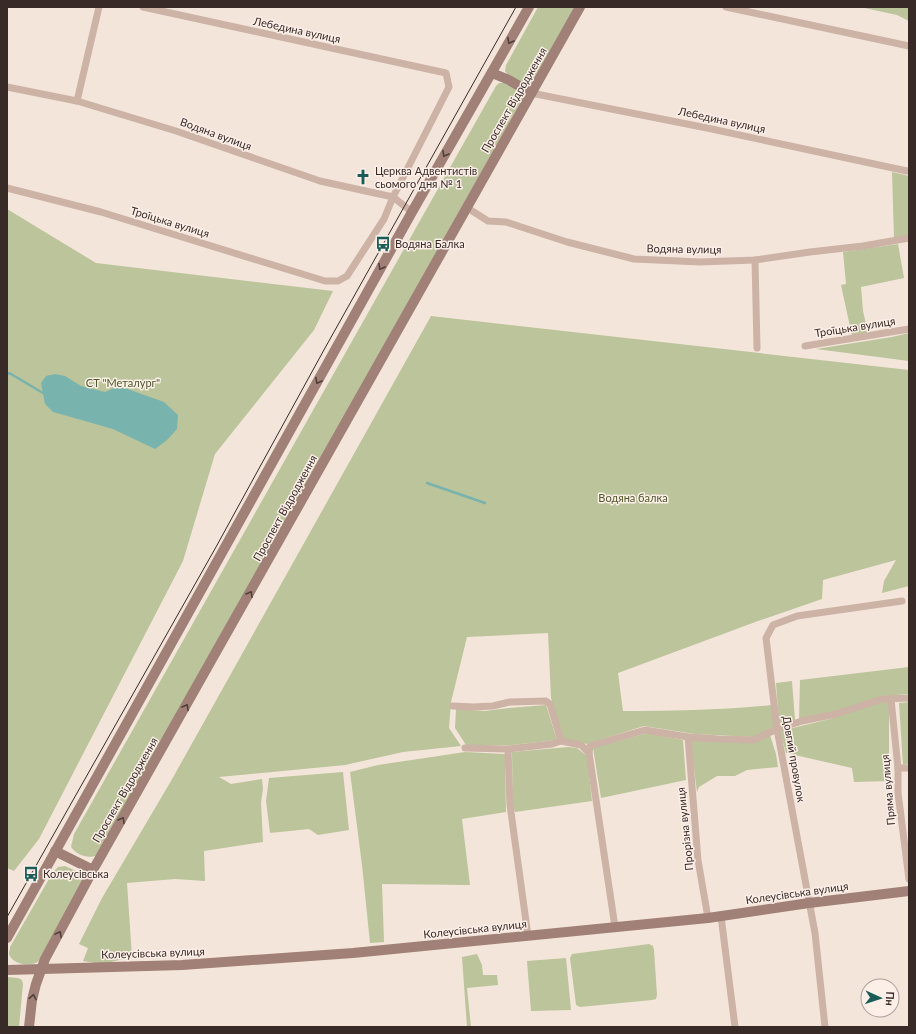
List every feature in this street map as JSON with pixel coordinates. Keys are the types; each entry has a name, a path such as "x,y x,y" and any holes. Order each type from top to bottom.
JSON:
{"main road":[{"path":"7,938 412,212 529,7"},
{"name":"Проспект Відродження","path":"29,1027 32,1000 45,959 93,870 580,7"},
{"path":"492,73 509,80 531,93"},
{"path":"55,851 93,870"},
{"name":"Колеусівська вулиця","path":"7,970 190,964 353,953 708,918 809,903 909,891"}],"street":[{"path":"77,101 99,7"},
{"name":"Лебедина вулиця","path":"143,7 446,73 449,87 393,197"},
{"path":"726,7 909,46"},
{"name":"Водяна вулиця","path":"7,87 77,101 176,131 320,181 393,197 412,212"},
{"name":"Лебедина вулиця","path":"531,93 707,128 907,171"},
{"name":"Троїцька вулиця","path":"7,188 101,212 325,281 338,281 347,276 384,219 393,197"},
{"name":"Водяна вулиця","path":"466,207 488,221 506,222 567,242 634,259 700,262 755,260 864,246 909,238"},
{"path":"755,260 757,348"},
{"name":"Троїцька вулиця","path":"805,346 909,329"},
{"name":"Довгий провулок","path":"825,1027 815,934 777,729 766,638 774,625 797,616 902,601"},
{"path":"615,927 589,753 590,746 645,730 719,740 754,740 777,729 802,721 836,714 882,699 909,698"},
{"name":"Пряма вулиця","path":"891,699 898,768 898,793 909,879"},
{"path":"453,706 493,706 510,702 546,701 550,704 561,741"},
{"name":"Прорізна вулиця","path":"688,737 698,860 708,918"},
{"path":"465,748 508,749 552,744 561,741 581,745 589,753"},
{"path":"508,749 510,805 528,936"},
{"path":"898,768 909,768"},
{"path":"721,916 735,1027"}],"green space":[{"path":"538,7 575,7 534,80 530,83 526,83 512,78 505,71 506,65"},
{"path":"860,7 909,7 909,21 897,15"},
{"path":"499,83 504,83 523,91 524,96 98,855 87,857 80,855 71,847 74,834"},
{"path":"892,172 909,176 909,235 894,238"},
{"name":"СТ \"Металург\"","path":"7,209 96,263 333,291 314,330 215,454 183,561 39,839 14,871 7,868"},
{"path":"898,244 904,278 861,287 863,311 868,333 852,336 841,285 846,284 843,252"},
{"name":"Водяна балка","path":"431,316 909,370 909,586 882,593 884,581 896,560 823,580 822,599 618,673 623,711 698,710 772,705 774,727 754,737 694,734 644,726 587,744 563,739 551,698 548,633 467,637 451,702 449,728 461,746 403,752 345,765 219,777 231,784 262,779 263,789 261,802 263,842 204,851 205,881 175,879 127,883 132,957 102,964 83,961 88,948 79,944 102,898 171,781"},
{"path":"909,333 909,361 816,349 892,337"},
{"path":"909,667 909,694 883,696 843,710 799,720 800,680"},
{"path":"792,681 795,720 779,723 776,683"},
{"path":"881,702 889,702 889,781 854,782 852,768 786,753 780,731 830,719"},
{"path":"909,702 909,764 903,765 899,703"},
{"path":"546,705 557,740 512,745 466,745 455,728 456,709 485,711"},
{"path":"647,733 683,740 686,780 601,798 593,748"},
{"path":"770,735 776,754 778,767 747,770 735,776 717,776 699,787 697,792 690,739 720,742"},
{"path":"568,747 577,748 587,756 592,801 515,812 513,806 512,752"},
{"path":"465,752 505,754 506,812 462,819 470,885 382,884 384,942 370,943 350,772 378,765"},
{"path":"343,772 349,830 318,835 309,829 270,833 266,801 269,778"},
{"path":"65,866 81,873 84,878 83,882 39,961 32,964 22,964 14,961 9,954 10,947 53,872 58,867"},
{"path":"649,944 653,946 654,950 656,999 580,1007 576,1005 570,958 572,954"},
{"path":"477,954 482,965 483,975 497,975 498,985 467,988 471,1027 467,1027 462,957"},
{"path":"566,958 571,1010 531,1011 527,961"},
{"path":"7,977 18,978 22,980 23,984 19,1027 7,1027"}],"water":[{"path":"55,374 65,376 81,386 105,392 119,386 164,402 178,415 177,429 167,440 155,449 113,429 53,412 45,404 41,383 46,376"}],"waterway":[{"path":"7,373 43,393 46,393"},
{"path":"427,483 485,503"}],"tram line":[{"path":"7,917 216,547 325,348 516,7"}],"place":[{"name":"Церква Адвентистів сьомого дня № 1","path":"363,177"},
{"name":"Водяна Балка","path":"383,244"},
{"name":"Колеусівська","path":"31,874"}]}
